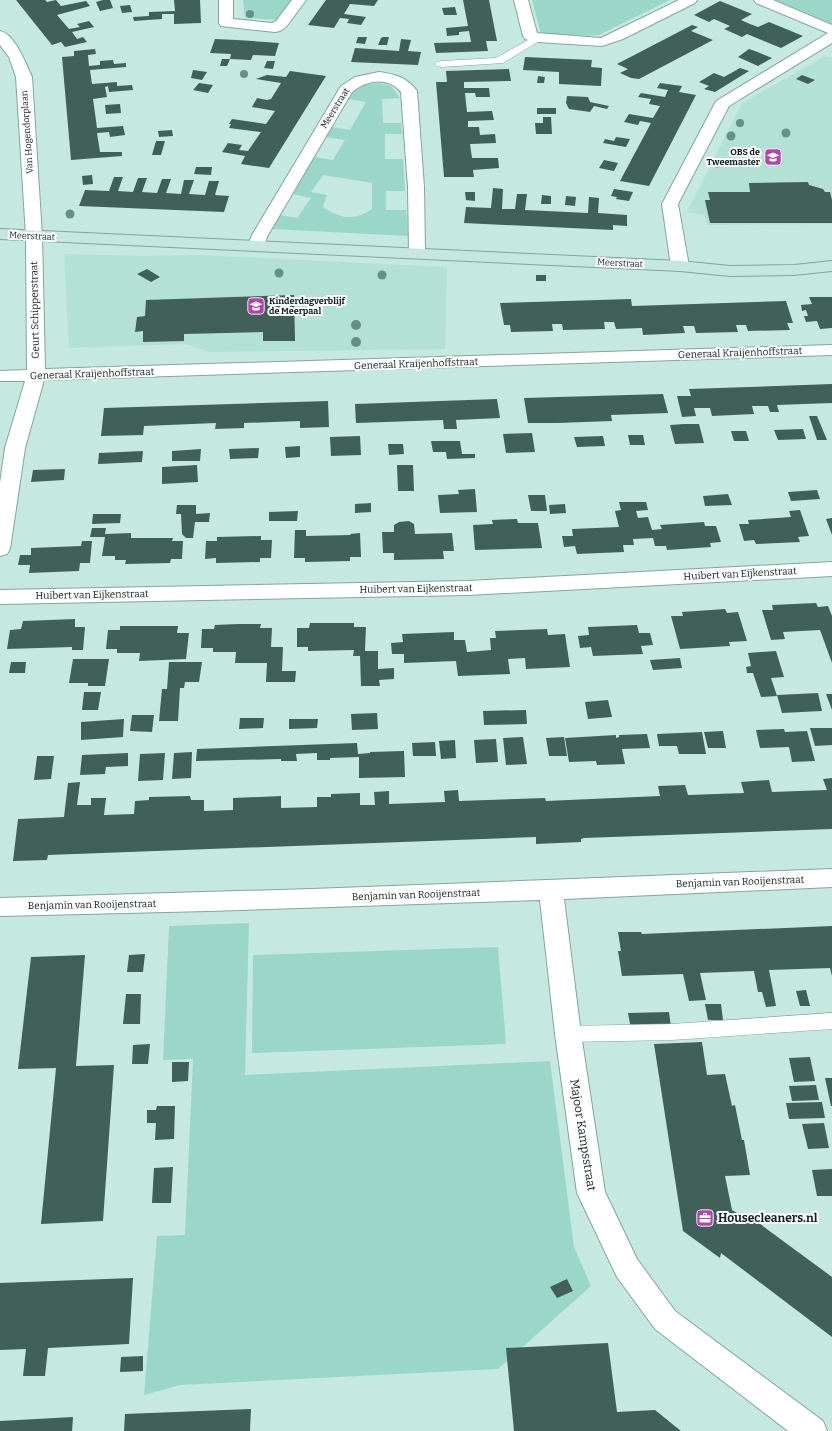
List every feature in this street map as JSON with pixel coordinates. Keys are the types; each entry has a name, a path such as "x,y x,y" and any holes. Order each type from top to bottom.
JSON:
{"street":[{"path":"226,0 226,23 275,28 281,24 299,0"},
{"path":"521,0 530,36 538,38 602,42 618,36 690,0"},
{"path":"761,0 832,30"},
{"name":"Van Hogendorplaan","path":"0,35 16,56 24,76 34,236"},
{"path":"680,266 670,204 723,103 832,37"},
{"name":"Meerstraat","path":"256,245 260,235 346,89 351,83 359,79 384,78 398,81 409,91 416,187 417,253"},
{"name":"Meerstraat","path":"0,234 680,266 730,271 794,270 832,266"},
{"name":"Geurt Schipperstraat","path":"0,549 15,448 36,375 34,236"},
{"name":"Meerstraat","path":"680,266 832,256"},
{"name":"Generaal Kraijenhoffstraat","path":"0,376 832,350"},
{"name":"Huibert van Eijkenstraat","path":"0,597 468,588 586,584 832,569"},
{"name":"Benjamin van Rooijenstraat","path":"0,907 164,904 832,878"},
{"name":"Majoor Kampsstraat","path":"551,890 568,1034 591,1192 627,1268 665,1320 812,1431"}],"lane":[{"path":"441,64 499,61 538,38"},
{"path":"568,1034 672,1032 832,1021"}],"shaded area":[{"path":"243,0 295,0 282,20 245,18"},
{"path":"532,0 670,0 599,35 547,37 541,34"},
{"path":"772,0 832,0 832,26 822,21"},
{"name":"OBS de Tweemaster","path":"825,56 832,58 832,224 707,225 704,215 687,212 742,103"},
{"path":"379,83 391,86 400,98 382,99 383,123 401,123 402,134 385,134 385,159 403,159 405,191 386,191 386,210 406,210 408,236 271,229 279,215 297,218 311,198 293,194 314,157 333,160 345,140 326,137 332,127 350,130 366,102 348,99 356,88","holes":["323,175 372,183 372,209 366,213 354,217 341,216 329,211 323,207 327,195 311,192"]},
{"name":"Kinderdagverblijf de Meerpaal","path":"64,254 142,256 200,255 447,267 445,349 209,352 186,344 69,348"},
{"path":"249,923 245,1075 550,1061 574,1247 591,1286 498,1369 180,1385 144,1395 157,1236 185,1235 193,1059 163,1060 169,926"},
{"path":"498,947 506,1044 252,1053 253,955"}],"building":[{"path":"16,0 45,0 47,2 56,0 61,6 86,1 90,6 57,15 69,29 80,27 77,24 89,21 94,27 72,32 77,39 83,37 87,42 65,47 61,42 52,45"},
{"path":"110,0 113,8 100,11 96,2"},
{"path":"174,0 200,0 201,23 174,24 174,14 162,14 162,19 134,21 133,17 149,16 149,12 175,11"},
{"path":"326,0 378,0 374,6 350,4 344,14 366,17 361,25 347,23 349,19 340,18 334,28 308,25"},
{"path":"463,0 489,0 497,41 486,41 488,51 436,53 434,43 471,42 469,31 459,32 459,35 447,36 446,28 468,26"},
{"path":"720,1 752,14 741,20 750,24 758,27 769,22 803,36 781,48 747,34 742,37 724,29 730,26 714,19 709,22 694,15"},
{"path":"130,5 132,12 122,13 120,6"},
{"path":"455,7 457,15 444,15 442,8"},
{"path":"692,25 698,27 691,31 713,40 639,79 631,78 620,73 628,69 617,64"},
{"path":"358,37 367,37 365,44 356,43"},
{"path":"389,37 387,45 378,45 381,38"},
{"path":"215,39 279,43 275,56 253,55 251,60 230,59 231,54 210,53"},
{"path":"401,39 411,40 408,51 421,52 418,65 351,62 355,48 399,51"},
{"path":"95,49 96,54 88,55 89,66 100,65 100,61 113,60 114,64 126,63 126,67 90,70 92,84 117,82 117,86 132,85 133,90 109,92 108,86 105,87 107,97 93,99 97,128 123,126 125,135 110,137 109,132 97,133 100,152 122,152 122,156 71,160 62,57 74,56 74,51"},
{"path":"749,49 772,58 758,66 738,57"},
{"path":"525,57 592,60 591,67 602,68 601,86 559,84 559,72 523,70"},
{"path":"222,59 230,59 227,66 220,66"},
{"path":"267,61 275,61 273,69 264,68"},
{"path":"740,68 749,71 715,92 704,89 709,86 699,82 714,73 724,77"},
{"path":"509,69 511,81 464,82 464,88 489,88 490,97 476,97 475,93 465,93 467,112 492,111 494,120 468,121 468,127 479,127 480,135 495,134 496,143 470,144 472,158 498,158 499,168 473,170 474,177 444,177 436,82 447,82 446,71"},
{"path":"193,70 207,72 202,80 191,78"},
{"path":"290,71 326,76 269,168 241,164 245,156 222,152 228,143 242,145 239,150 248,151 261,132 229,128 231,124 229,124 232,119 266,124 275,111 252,107 257,98 267,100 271,99 281,83 256,79 267,75 286,77"},
{"path":"802,75 815,80 808,84 796,79"},
{"path":"538,76 545,77 544,83 537,83"},
{"path":"199,83 213,85 208,93 193,90"},
{"path":"660,83 682,86 679,92 696,95 649,186 620,181 651,123 640,121 638,125 624,122 629,114 653,118 660,106 649,104 651,99 638,97 641,93 665,97 668,90 657,88"},
{"path":"567,96 588,97 590,102 609,106 607,109 594,106 590,112 569,109 566,103"},
{"path":"120,104 121,113 106,114 105,105"},
{"path":"537,108 556,108 556,114 537,114"},
{"path":"543,117 551,117 552,134 536,134 535,123 543,123"},
{"path":"172,130 173,136 159,137 158,131"},
{"path":"616,137 630,139 626,147 603,143 605,139 614,141"},
{"path":"156,141 165,141 161,155 152,155"},
{"path":"604,160 618,163 614,171 599,168"},
{"path":"196,167 212,167 211,175 194,174"},
{"path":"92,175 93,184 83,185 82,176"},
{"path":"114,177 123,177 118,191 133,192 138,178 147,178 142,192 157,193 162,179 171,179 166,193 181,194 184,180 194,180 189,194 205,195 209,181 219,181 215,195 229,196 224,212 79,206 85,190 109,191"},
{"path":"808,182 809,185 823,189 825,192 830,192 832,200 832,223 710,223 705,200 710,200 708,192 750,192 749,183"},
{"path":"493,188 503,189 502,209 515,209 517,194 527,194 525,210 588,213 589,197 599,198 598,213 627,215 627,226 613,225 613,230 464,223 466,207 491,208"},
{"path":"614,189 633,192 629,201 616,199 617,197 611,196"},
{"path":"465,192 475,192 475,201 466,200"},
{"path":"542,195 551,196 551,204 541,204"},
{"path":"566,196 576,197 575,206 565,205"},
{"path":"147,269 160,277 151,282 137,274"},
{"path":"536,275 546,275 546,281 536,281"},
{"path":"294,295 295,341 263,341 263,332 184,334 184,341 143,342 143,331 135,332 137,317 145,316 146,300"},
{"path":"809,297 832,297 832,328 820,329 817,321 806,322 804,316 808,316 806,310 802,311 801,305 812,304"},
{"path":"631,299 632,306 786,301 793,323 787,323 790,330 748,331 746,325 736,325 738,332 696,333 694,326 683,326 685,333 643,335 642,328 616,329 614,322 604,322 605,329 563,330 562,324 552,324 553,331 511,332 510,325 504,325 500,303"},
{"path":"832,384 832,403 777,405 779,412 770,412 768,406 752,406 754,414 712,416 710,408 694,408 696,416 682,417 677,396 691,396 689,389"},
{"path":"663,394 668,413 611,415 612,421 557,423 528,423 524,398"},
{"path":"497,399 500,418 456,420 457,429 444,429 443,420 356,423 355,404"},
{"path":"328,401 329,427 300,428 300,421 244,423 244,428 215,429 216,423 144,426 143,435 101,436 104,408"},
{"path":"809,416 817,416 827,440 817,440"},
{"path":"699,424 704,443 675,444 670,425"},
{"path":"803,429 806,439 778,440 774,430"},
{"path":"731,431 746,431 749,441 734,441"},
{"path":"532,433 535,452 506,453 503,434"},
{"path":"628,435 643,435 645,445 630,445"},
{"path":"360,436 361,455 331,456 330,437"},
{"path":"603,436 605,446 577,447 574,437"},
{"path":"431,441 460,441 462,454 475,454 475,458 447,459 446,452 433,452"},
{"path":"388,444 403,444 404,454 389,455"},
{"path":"300,446 300,457 286,458 285,447"},
{"path":"259,448 258,458 230,459 229,449"},
{"path":"201,449 200,461 172,461 172,451"},
{"path":"143,451 142,462 98,464 99,453"},
{"path":"197,465 198,482 162,484 162,467"},
{"path":"397,465 413,465 414,491 398,491"},
{"path":"65,469 64,480 31,482 33,470"},
{"path":"475,489 477,512 440,513 438,495 459,494 458,490"},
{"path":"817,490 820,499 791,501 788,492"},
{"path":"728,494 732,505 705,506 703,496"},
{"path":"528,495 545,495 547,511 531,511"},
{"path":"619,502 646,502 648,510 636,511 638,518 648,517 652,530 662,529 660,525 704,522 705,526 716,526 721,542 710,543 711,547 667,550 666,546 655,546 653,538 633,539 634,545 623,545 624,552 577,554 575,546 564,547 562,536 573,536 572,529 619,527 615,511 621,510"},
{"path":"371,503 371,512 355,513 355,504"},
{"path":"565,504 566,513 550,514 549,505"},
{"path":"177,505 196,505 196,514 210,513 209,522 195,522 193,538 186,538 182,534 181,514 176,514"},
{"path":"800,510 809,536 798,537 800,542 756,544 754,540 744,541 739,524 749,524 748,520 791,517 789,511"},
{"path":"298,511 297,521 269,521 269,512"},
{"path":"93,514 121,514 120,523 92,524"},
{"path":"832,518 832,535 826,519"},
{"path":"517,519 518,523 538,523 542,548 475,550 473,525 493,524 492,520"},
{"path":"409,521 414,524 415,534 452,533 454,551 443,551 444,559 394,560 394,553 383,553 382,532 394,532 394,525 399,522"},
{"path":"92,528 106,528 105,534 131,533 131,538 173,538 172,541 183,541 182,559 171,559 170,563 125,564 126,560 115,560 115,556 102,556 105,537 90,537"},
{"path":"295,530 306,530 306,536 351,535 350,534 360,533 361,557 350,557 350,561 305,562 305,558 294,558"},
{"path":"261,536 261,540 272,540 271,558 260,558 260,562 216,563 216,558 205,559 206,541 217,541 217,537"},
{"path":"82,541 92,541 90,563 80,563 79,571 29,573 30,565 18,565 20,555 31,555 31,548 81,546"},
{"path":"816,603 818,607 828,606 832,616 832,663 820,630 783,632 785,639 771,640 762,610 773,610 772,605"},
{"path":"725,609 727,613 738,612 747,641 729,642 730,646 680,649 671,616 683,616 682,612"},
{"path":"75,619 75,627 85,627 83,650 72,650 72,647 7,649 10,630 21,629 23,621"},
{"path":"310,623 354,623 354,627 366,627 365,651 378,651 378,669 394,668 394,679 379,680 380,686 361,686 360,656 353,656 354,650 308,651 308,647 297,647 297,628 309,628"},
{"path":"261,624 260,628 272,628 271,647 283,647 282,671 296,671 295,682 266,682 267,663 235,663 236,652 213,652 213,648 201,648 202,629 214,629 215,625"},
{"path":"637,625 639,633 650,633 653,645 641,646 643,654 593,656 591,647 580,648 578,636 589,635 588,627"},
{"path":"120,626 178,626 177,633 189,633 186,659 139,661 140,653 117,653 117,649 106,649 108,630 120,630"},
{"path":"547,629 548,635 565,634 570,667 526,669 525,658 508,659 510,674 458,676 456,661 404,663 404,654 392,654 391,643 403,642 402,634 454,632 454,640 465,640 467,652 491,650 490,638 496,638 495,631"},
{"path":"776,651 784,677 771,678 777,696 761,697 753,673 747,673 746,667 751,666 748,653"},
{"path":"680,658 682,668 653,670 650,660"},
{"path":"73,659 109,659 105,686 88,686 88,683 69,683"},
{"path":"11,662 26,662 25,673 9,673"},
{"path":"169,662 202,662 199,682 185,682 184,688 180,688 178,721 159,721 162,689 167,689"},
{"path":"84,692 101,692 98,710 82,710"},
{"path":"818,693 822,711 782,713 777,695"},
{"path":"826,694 832,694 832,710"},
{"path":"608,700 612,717 588,719 585,702"},
{"path":"526,710 527,724 484,725 483,711"},
{"path":"377,713 378,729 352,730 351,714"},
{"path":"132,715 154,715 152,732 130,731"},
{"path":"240,718 264,718 263,728 239,729"},
{"path":"124,719 123,737 81,740 81,722"},
{"path":"289,719 318,719 317,728 289,729"},
{"path":"810,728 832,728 832,745 815,746"},
{"path":"784,729 785,732 807,731 815,761 792,762 789,747 760,748 756,730"},
{"path":"723,731 726,748 708,748 704,732"},
{"path":"702,732 706,754 679,754 677,746 659,746 657,734"},
{"path":"647,734 650,748 622,749 625,764 597,765 596,761 569,762 565,738 616,735 616,738 619,737 619,735"},
{"path":"523,737 527,764 506,765 503,738"},
{"path":"564,737 567,756 549,756 546,738"},
{"path":"496,739 498,762 476,763 474,740"},
{"path":"455,740 456,758 441,759 439,741"},
{"path":"435,742 436,756 413,756 412,743"},
{"path":"357,743 358,754 370,752 404,751 405,777 359,778 359,757 317,760 317,753 296,754 297,761 281,761 281,759 196,761 197,749"},
{"path":"192,752 191,778 172,779 174,753"},
{"path":"128,753 128,766 106,767 105,774 80,775 82,755"},
{"path":"165,753 163,780 138,781 140,754"},
{"path":"37,756 54,756 51,779 34,780"},
{"path":"832,778 832,829 584,838 581,839 581,842 536,844 536,837 48,855 47,860 13,861 18,819 64,817 68,783 80,782 77,805 91,805 91,798 106,798 104,815 134,814 135,801 149,800 149,797 190,796 191,800 204,800 204,811 233,810 233,798 281,796 281,808 317,807 317,797 331,797 331,794 360,793 360,805 375,805 374,792 389,791 389,804 445,802 444,791 458,790 459,801 545,798 546,801 660,796 658,786 685,785 688,795 744,793 741,782 769,780 772,792 827,790 823,779"},
{"path":"832,926 832,976 830,968 769,970 776,1006 766,1007 762,992 758,992 754,971 700,973 706,1000 689,1001 683,974 622,976 618,951 621,951 618,932 641,932 642,934"},
{"path":"145,954 143,972 127,972 129,955"},
{"path":"85,955 76,1066 114,1065 103,1221 41,1224 56,1068 18,1069 31,957"},
{"path":"806,990 810,1006 800,1006 796,991"},
{"path":"126,994 141,994 140,1024 123,1024"},
{"path":"705,1004 721,1004 723,1020 708,1020"},
{"path":"669,1012 671,1027 631,1029 628,1013"},
{"path":"702,1042 707,1075 725,1074 732,1106 735,1105 742,1140 744,1140 750,1175 725,1176 732,1210 750,1221 752,1218 832,1277 832,1337 721,1253 720,1258 683,1231 654,1044"},
{"path":"150,1044 148,1064 132,1064 133,1045"},
{"path":"810,1057 815,1081 794,1082 789,1058"},
{"path":"172,1062 189,1062 188,1081 172,1082"},
{"path":"825,1078 832,1078 832,1106 831,1106"},
{"path":"816,1085 819,1100 792,1101 789,1086"},
{"path":"822,1102 825,1118 789,1119 786,1103"},
{"path":"157,1106 175,1106 174,1139 155,1140 156,1123 147,1123 147,1110 156,1110"},
{"path":"824,1123 829,1148 808,1149 802,1124"},
{"path":"173,1167 171,1203 152,1203 154,1168"},
{"path":"832,1169 832,1196 817,1196 812,1170"},
{"path":"133,1278 129,1344 48,1348 45,1376 23,1376 26,1349 0,1350 0,1283"},
{"path":"567,1279 573,1291 557,1298 550,1287"},
{"path":"608,1343 617,1412 655,1410 681,1431 514,1431 506,1348"},
{"path":"143,1356 143,1371 120,1372 121,1357"},
{"path":"251,1409 250,1431 124,1431 125,1414"},
{"path":"73,1417 72,1431 0,1431 0,1421"}],"place":[{"name":"OBS de Tweemaster","path":"773,157"},
{"name":"Kinderdagverblijf de Meerpaal","path":"256,306"},
{"name":"Housecleaners.nl","path":"705,1218"}]}
